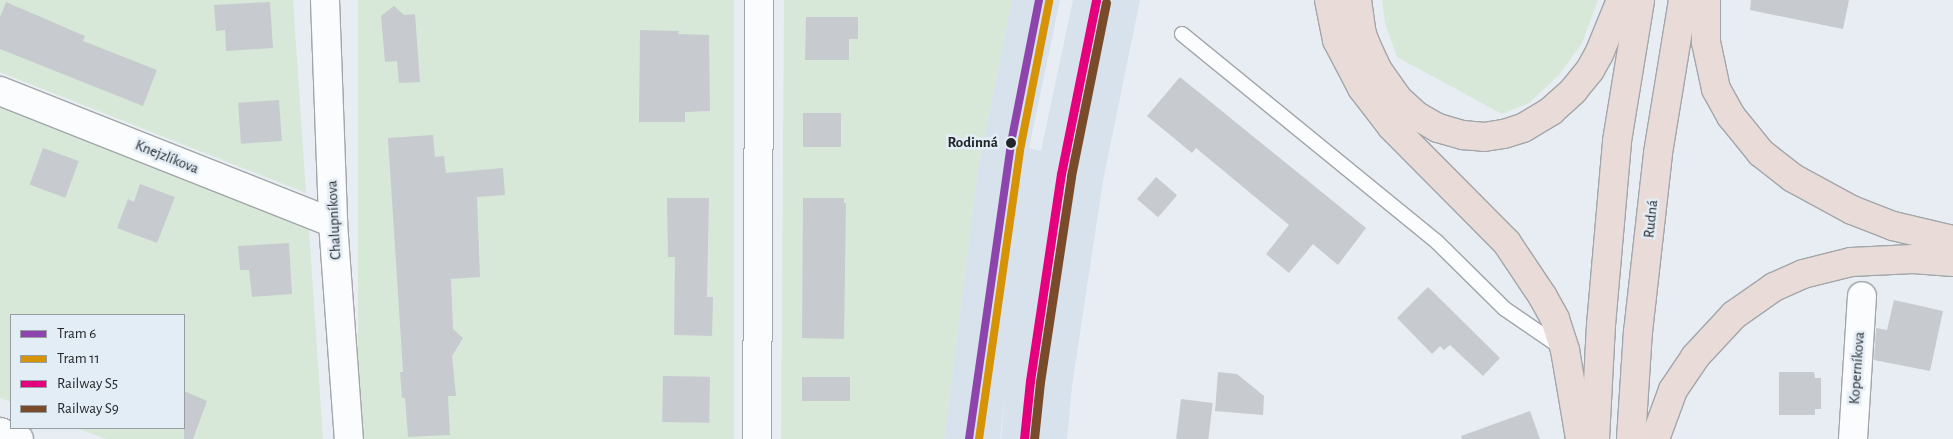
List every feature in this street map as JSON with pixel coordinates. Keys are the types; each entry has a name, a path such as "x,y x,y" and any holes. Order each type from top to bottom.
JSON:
{"highway":[{"path":"1329,0 1337,40 1362,88 1392,126 1507,243 1544,297 1555,319 1565,350 1580,439"},
{"path":"1357,0 1362,34 1366,45 1380,75 1399,100 1418,116 1438,128 1463,135 1484,137 1504,134 1523,128 1542,117 1569,95 1595,62 1621,0"},
{"path":"1595,439 1601,325 1617,141 1640,0"},
{"name":"Rudná","path":"1631,439 1638,332 1658,154 1683,0"},
{"path":"1706,0 1706,42 1716,89 1735,123 1761,153 1793,178 1852,210 1893,226 1953,240"},
{"path":"1655,439 1673,390 1695,357 1734,315 1774,287 1803,274 1851,262 1896,259 1953,262"}],"street":[{"name":"Chalupníkova","path":"325,0 333,223 349,439"},
{"path":"757,439 759,0"},
{"name":"Knejzlíkova","path":"0,91 333,223"},
{"name":"Koperníkova","path":"1853,439 1862,296"},
{"path":"0,432 19,439"}],"lane":[{"path":"1182,34 1437,242 1505,309 1565,350"}],"shaded area":[{"path":"1012,0 1060,0 1029,148 1041,151 1073,0 1140,0 1103,181 1072,386 1067,439 1001,439 1006,388 1000,439 944,439 978,168"}],"green space":[{"path":"0,0 293,0 306,193 0,72"},
{"path":"358,0 734,0 734,439 358,439"},
{"path":"784,0 1012,0 978,168 944,439 781,439"},
{"path":"1382,0 1598,0 1582,43 1560,74 1529,103 1502,114 1397,57 1385,24"},
{"path":"0,107 309,229 323,439 106,439 80,429 185,429 185,314 10,314 10,402 0,398"}],"building":[{"path":"1751,0 1849,0 1843,29 1750,10"},
{"path":"6,2 85,36 83,41 157,70 143,106 0,49 0,17"},
{"path":"270,2 273,48 226,51 225,30 216,31 214,5"},
{"path":"394,6 404,15 415,14 420,82 399,83 397,61 385,62 381,16"},
{"path":"806,17 858,17 858,39 849,39 849,60 805,60"},
{"path":"640,30 679,31 678,34 709,35 710,111 685,112 685,122 639,122"},
{"path":"1180,77 1366,228 1338,265 1313,244 1289,273 1266,254 1289,225 1196,148 1192,153 1147,116"},
{"path":"279,100 282,141 241,144 238,103"},
{"path":"803,113 841,113 841,147 803,147"},
{"path":"433,135 435,157 444,156 446,173 503,168 505,195 477,197 480,277 451,279 453,329 463,338 452,356 456,396 448,396 450,435 408,437 405,398 402,398 400,372 403,372 388,138"},
{"path":"43,148 79,161 65,198 30,185"},
{"path":"1156,177 1177,195 1158,217 1137,199"},
{"path":"140,184 175,197 157,243 117,228 128,199 134,202"},
{"path":"667,198 709,198 707,297 713,297 712,336 674,335 675,257 668,257"},
{"path":"803,198 844,198 844,203 846,203 844,339 802,338"},
{"path":"289,243 292,294 252,297 249,270 240,270 238,246"},
{"path":"1428,287 1500,358 1483,376 1450,345 1444,350 1440,346 1432,354 1397,318"},
{"path":"1894,300 1943,311 1930,371 1874,360 1876,328 1887,330"},
{"path":"1218,372 1237,374 1264,396 1263,415 1215,411"},
{"path":"1779,372 1814,372 1815,378 1821,378 1821,409 1815,409 1815,415 1779,415"},
{"path":"663,376 710,377 709,423 662,422"},
{"path":"802,377 850,377 850,401 802,401"},
{"path":"185,391 207,401 193,439 184,439"},
{"path":"1181,399 1213,403 1208,439 1176,439"},
{"path":"1530,411 1540,439 1462,439 1461,436"}],"tram line":[{"name":"6","path":"969,439 1011,143 1039,0"},
{"name":"11","path":"979,439 1021,145 1049,2"}],"rail line":[{"name":"S5","path":"1024,439 1030,381 1061,174 1096,0"},
{"name":"S9","path":"1034,439 1040,382 1071,176 1106,2"}],"place":[{"name":"Rodinná","path":"1011,143"}]}
